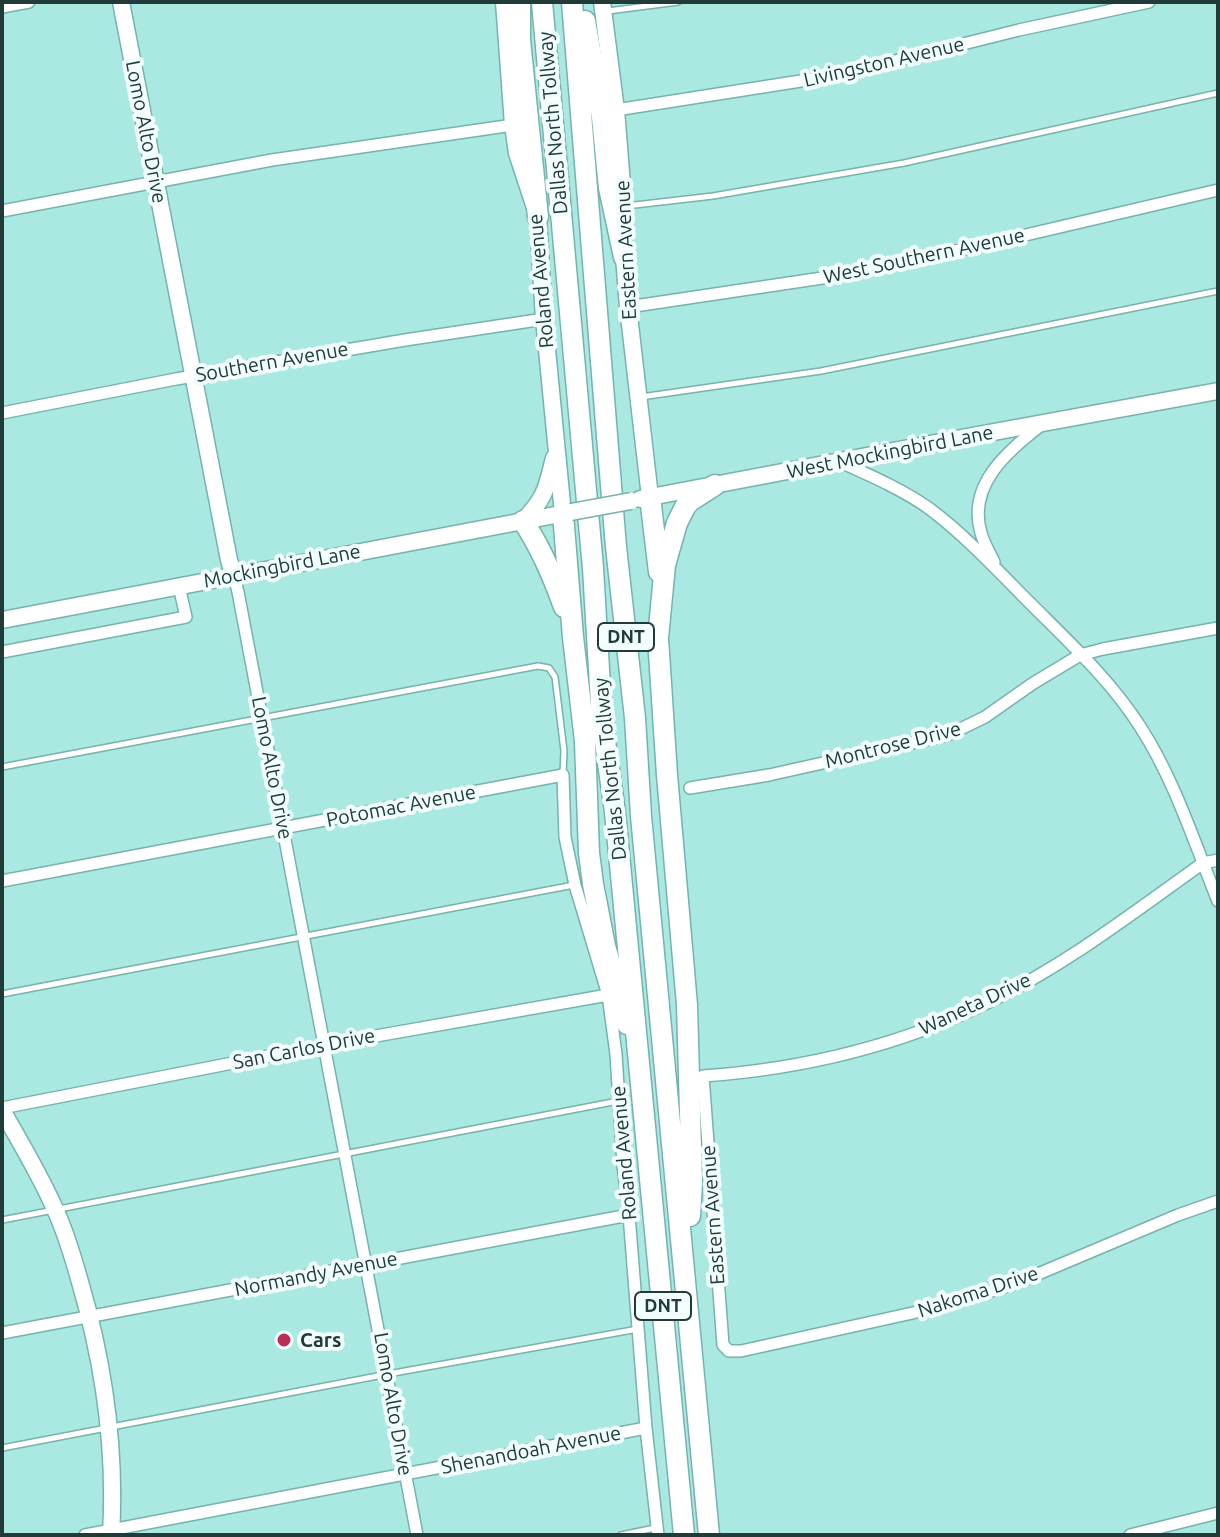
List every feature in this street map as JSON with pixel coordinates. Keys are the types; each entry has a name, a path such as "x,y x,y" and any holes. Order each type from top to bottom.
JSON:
{"highway":[{"path":"520,2 520,40 538,217"},
{"name":"Dallas North Tollway","path":"542,2 593,568 602,720 615,812 684,1535"},
{"name":"Dallas North Tollway","path":"572,2 615,532 635,718 641,816 709,1535"},
{"path":"582,2 602,117 609,188 624,257"},
{"path":"686,1271 692,1184 687,1020 658,638 665,565 679,517 690,501 715,485"},
{"path":"641,499 662,592"},
{"path":"567,513 573,637 585,741 593,884 605,946 641,1078"},
{"path":"523,521 549,566 573,637"}],"main road":[{"name":"Lomo Alto Drive","path":"121,2 192,376 234,576"},
{"name":"Roland Avenue","path":"504,2 517,153 538,217 544,319 567,513"},
{"name":"Eastern Avenue","path":"602,7 616,110 624,257 638,397 641,499"},
{"name":"West Mockingbird Lane","path":"567,513 1218,391"},
{"path":"523,521 539,505 545,493 558,445"},
{"name":"Mockingbird Lane","path":"2,620 567,513"},
{"path":"2,1109 56,1210 90,1316 102,1372 109,1428 111,1532"}],"street":[{"path":"2,7 29,2"},
{"name":"Livingston Avenue","path":"616,110 839,75 1019,30 1149,2"},
{"path":"2,211 272,160 513,125"},
{"name":"West Southern Avenue","path":"628,307 829,277 970,248 1218,190"},
{"name":"Southern Avenue","path":"2,413 192,376 544,319"},
{"path":"1000,573 980,531 982,495 994,468 1005,455 1043,424"},
{"path":"837,461 900,490 928,507 972,544 1102,677 1142,730 1173,788 1218,901"},
{"name":"Lomo Alto Drive","path":"234,576 417,1535"},
{"path":"2,652 186,617 179,586"},
{"name":"Montrose Drive","path":"690,788 769,775 948,735 985,717 1080,655 1218,628"},
{"name":"Potomac Avenue","path":"2,881 563,775"},
{"name":"Roland Avenue","path":"563,775 565,837 575,885 608,995 616,1054 646,1428 658,1532"},
{"name":"Waneta Drive","path":"703,1076 827,1060 869,1049 949,1020 989,1002 1053,966 1203,863 1218,860"},
{"name":"San Carlos Drive","path":"2,1109 325,1045 608,995"},
{"name":"Eastern Avenue","path":"703,1076 722,1338 723,1345 729,1351"},
{"name":"Nakoma Drive","path":"729,1351 741,1351 944,1306 1019,1282 1218,1201"},
{"name":"Normandy Avenue","path":"2,1333 629,1215"},
{"name":"Shenandoah Avenue","path":"85,1535 646,1428"},
{"path":"1130,1535 1218,1513"}],"lane":[{"path":"602,7 678,2"},
{"path":"623,206 713,196 904,163 1218,93"},
{"path":"638,397 821,371 1218,291"},
{"path":"2,767 543,666 553,672 556,682 564,751 563,775"},
{"path":"2,994 575,885"},
{"path":"2,1220 619,1101"},
{"path":"2,1448 638,1329"},
{"path":"621,1535 658,1532"}],"place":[{"name":"Cars","path":"284,1340"}]}
